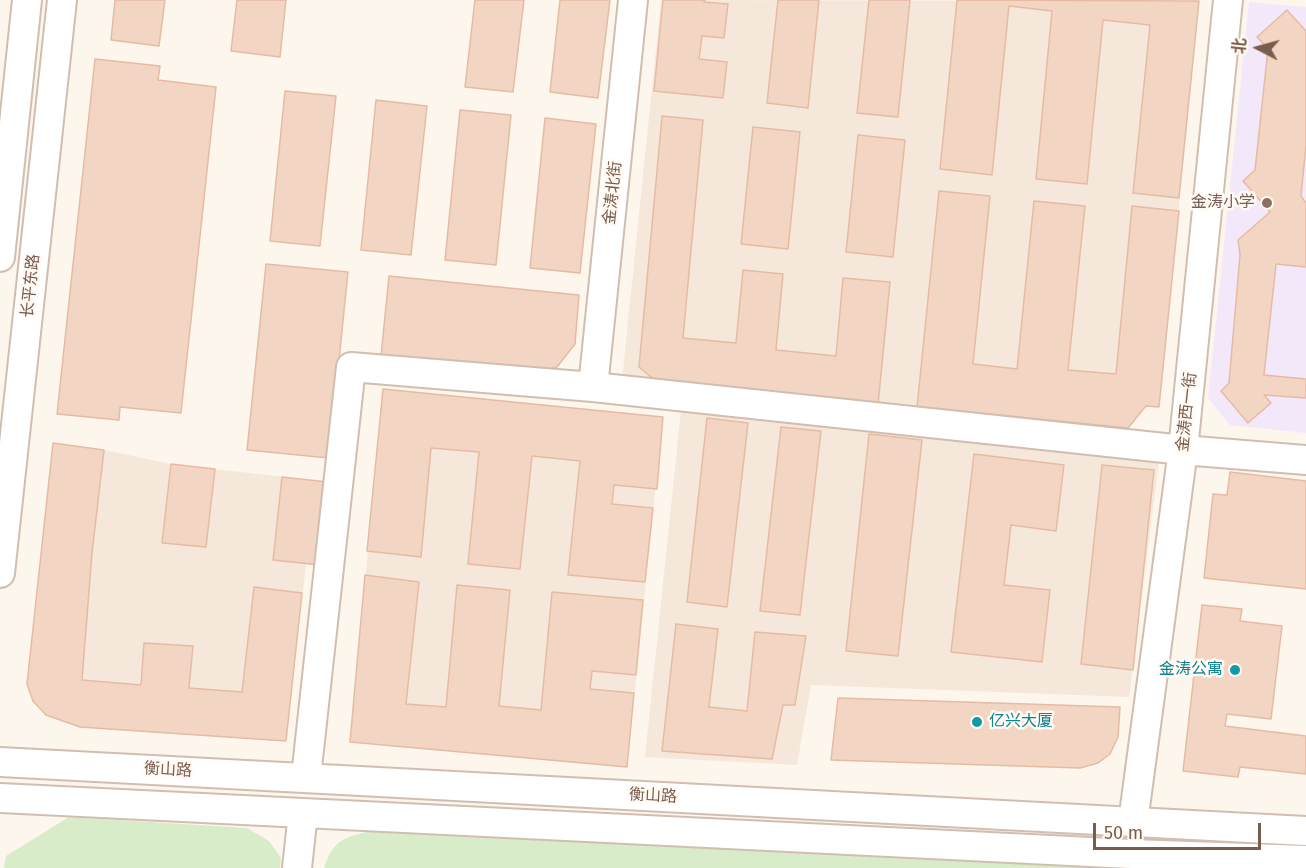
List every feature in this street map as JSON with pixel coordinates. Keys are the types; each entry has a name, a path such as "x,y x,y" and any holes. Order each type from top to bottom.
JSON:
{"street":[{"name":"长平东路","path":"0,257 27,0"},
{"name":"长平东路","path":"0,573 62,0"},
{"name":"金涛北街","path":"593,387 633,0"},
{"name":"金涛西一街","path":"1133,822 1183,450 1228,0"},
{"path":"306,777 351,367 593,387 1183,450 1306,460"},
{"name":"衡山路","path":"0,762 1306,831"},
{"path":"0,798 303,813 1130,861 1306,860"},
{"path":"297,868 303,813"}],"shaded area":[{"path":"661,0 1199,1 1159,407 1146,406 1128,428 622,380"},
{"name":"金涛小学","path":"1249,2 1306,7 1306,433 1230,425 1208,398"},
{"path":"383,389 663,417 627,767 350,742"},
{"path":"681,410 1159,461 1129,697 811,685 797,765 645,757"},
{"path":"53,443 104,450 171,464 328,482 320,565 306,564 286,741 80,727 46,715 33,701 27,684"}],"green space":[{"path":"69,817 247,828 269,841 281,858 280,868 4,868 6,856"},
{"path":"372,831 1081,860 1090,868 324,868 332,851 341,841"}],"building":[{"path":"115,0 165,0 159,46 111,40"},
{"path":"237,0 286,0 280,57 231,51"},
{"path":"475,0 524,0 513,92 465,87"},
{"path":"560,0 610,0 598,98 550,92"},
{"path":"663,0 705,0 704,2 728,4 724,38 702,36 699,59 727,62 723,98 654,91"},
{"path":"778,0 819,0 808,108 767,103"},
{"path":"869,0 910,0 898,117 857,113"},
{"path":"957,0 1199,1 1179,198 1133,193 1150,25 1103,20 1087,184 1036,179 1052,11 1009,6 992,175 940,169"},
{"path":"1287,10 1306,31 1306,145 1301,196 1306,203 1306,267 1276,264 1264,375 1306,379 1306,398 1264,395 1271,403 1248,423 1221,391 1229,383 1240,255 1238,240 1270,212 1243,181 1255,170 1268,49 1257,37"},
{"path":"95,59 160,66 158,80 216,87 181,413 120,407 119,420 57,414"},
{"path":"285,91 336,96 320,246 270,241"},
{"path":"376,100 427,106 411,255 361,250"},
{"path":"460,110 511,115 496,265 445,260"},
{"path":"662,116 703,120 683,338 736,343 743,270 783,274 776,350 836,356 843,278 890,282 878,405 659,384 639,367"},
{"path":"545,118 596,124 580,273 530,268"},
{"path":"753,127 800,132 788,249 741,244"},
{"path":"858,135 905,140 893,257 846,252"},
{"path":"939,191 990,196 973,364 1017,369 1034,201 1085,206 1068,370 1116,374 1132,206 1179,211 1159,407 1146,406 1128,428 917,407"},
{"path":"266,264 348,272 329,458 247,450"},
{"path":"389,276 579,295 575,344 557,367 540,372 381,356"},
{"path":"383,389 663,417 657,489 614,485 612,504 653,508 645,582 568,575 580,461 532,456 520,569 468,564 479,452 431,448 421,557 367,551"},
{"path":"707,418 748,423 727,607 687,602"},
{"path":"781,427 821,431 800,615 760,611"},
{"path":"869,434 922,440 898,656 846,651"},
{"path":"53,443 104,450 92,553 82,680 141,685 144,643 193,646 189,688 242,692 254,587 302,593 286,741 80,727 46,715 33,701 27,684"},
{"path":"974,454 1064,465 1056,531 1011,525 1004,585 1050,590 1042,662 951,652"},
{"path":"171,464 215,469 206,547 162,543"},
{"path":"1102,465 1154,470 1133,670 1081,664"},
{"path":"1230,472 1306,481 1306,589 1204,578 1213,494 1227,495"},
{"path":"282,477 328,482 320,565 273,560"},
{"path":"365,575 419,582 406,704 446,707 457,585 510,590 499,706 541,710 552,592 643,600 636,675 592,671 590,689 634,693 627,767 350,742"},
{"name":"金涛公寓","path":"1202,605 1242,609 1240,621 1282,626 1271,719 1227,714 1225,726 1306,736 1306,774 1240,767 1238,777 1183,771"},
{"path":"676,624 718,629 709,707 747,711 755,632 806,636 795,705 783,705 772,759 662,751"},
{"name":"亿兴大厦","path":"838,698 1120,707 1118,737 1110,754 1098,763 1080,768 831,760"}],"place":[{"name":"金涛小学","path":"1267,203"},
{"name":"金涛公寓","path":"1235,670"},
{"name":"亿兴大厦","path":"977,722"}]}
